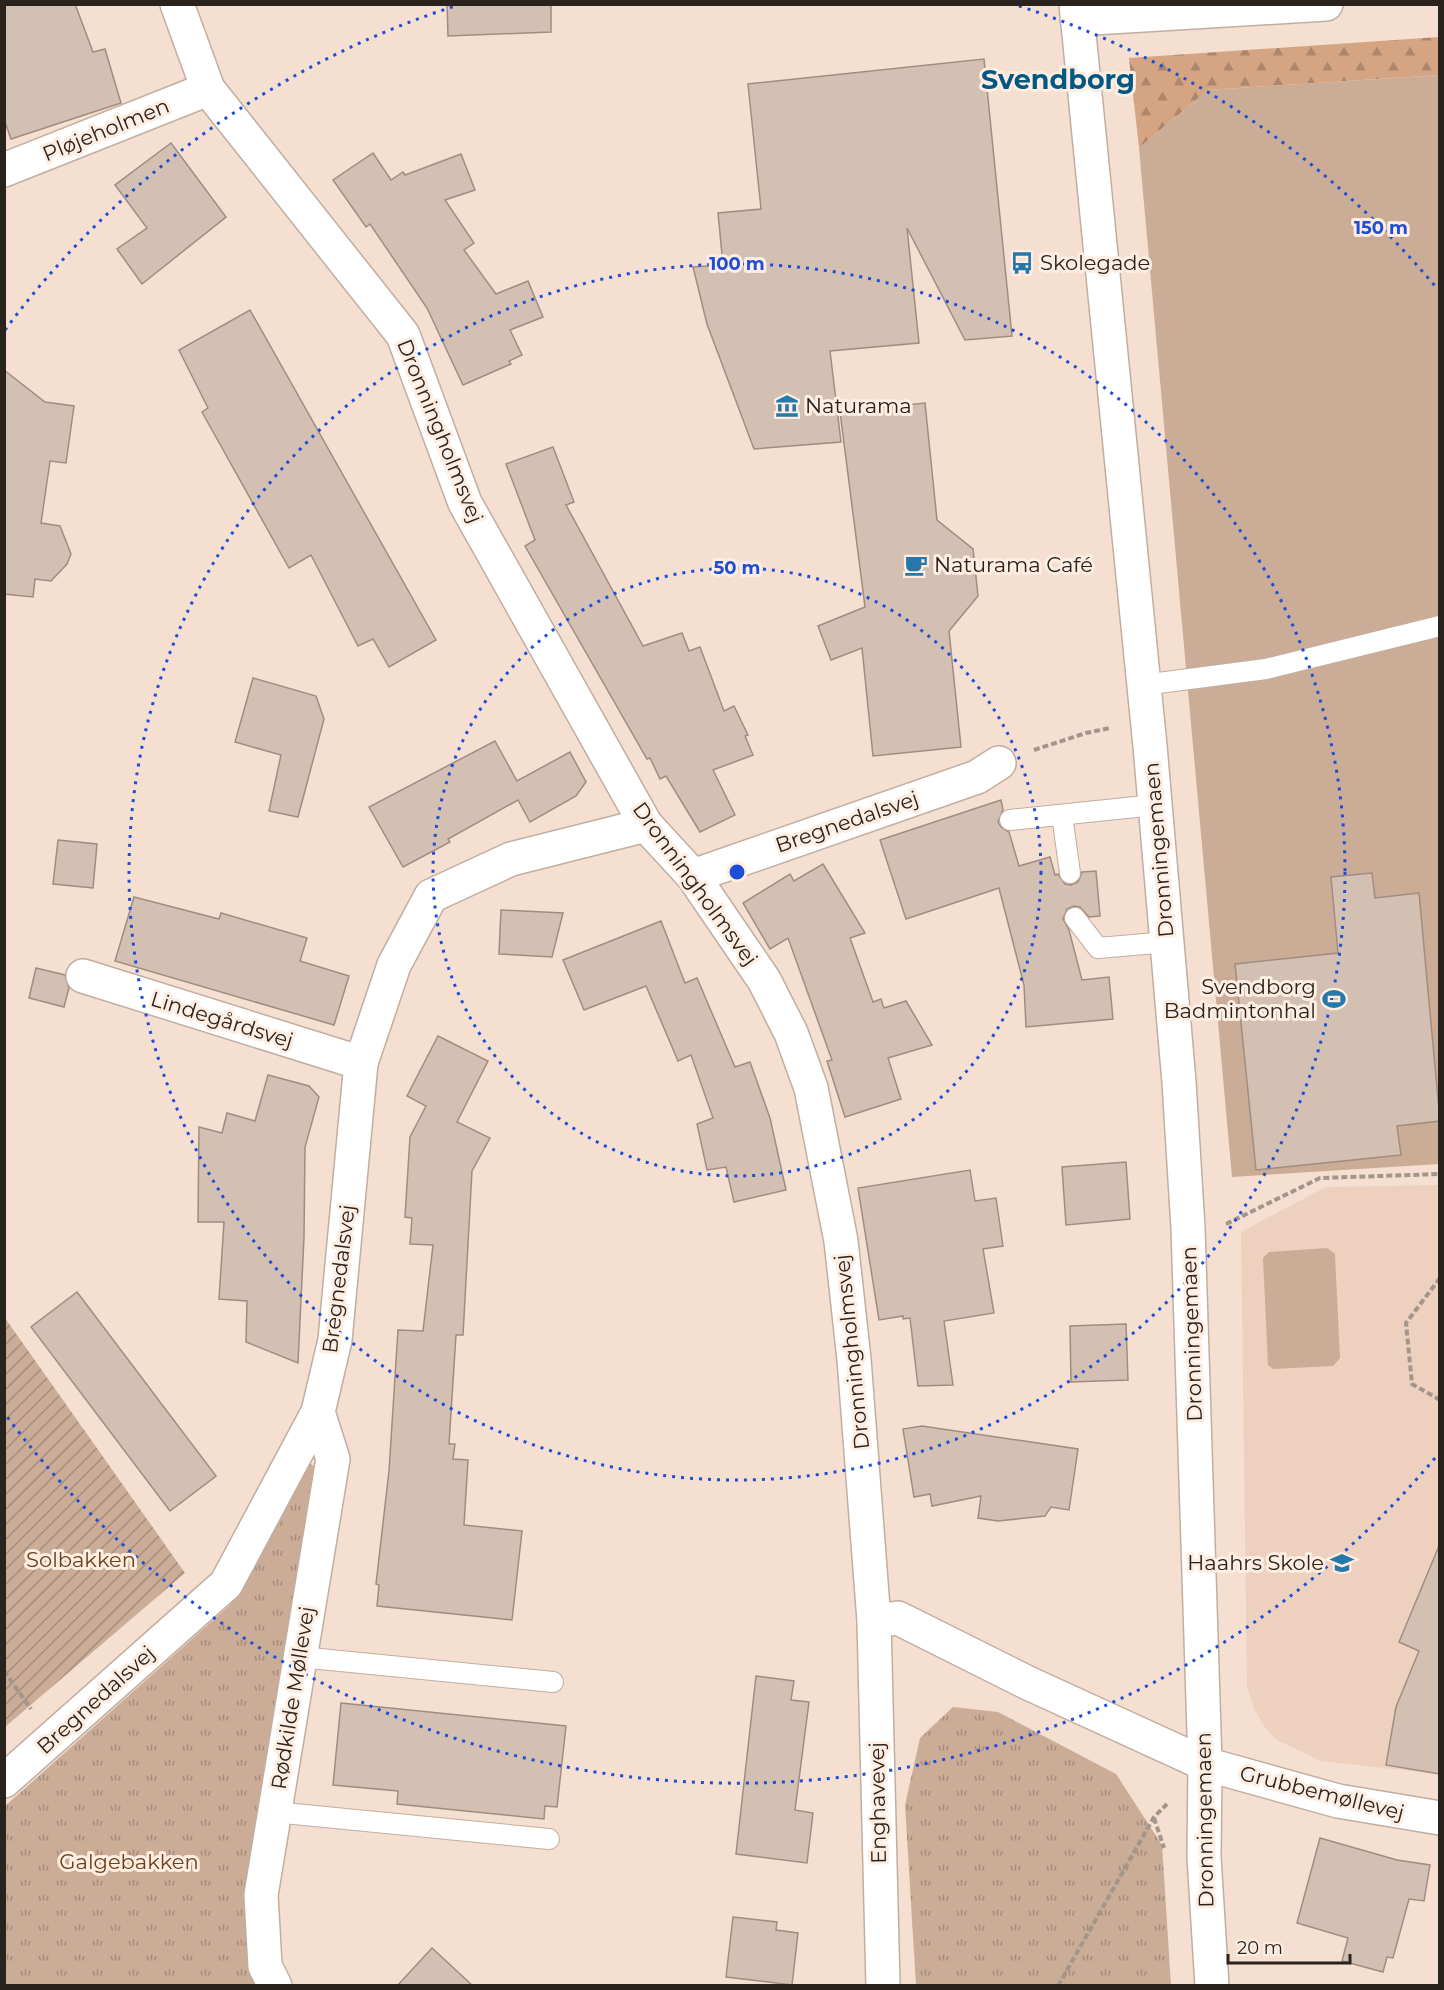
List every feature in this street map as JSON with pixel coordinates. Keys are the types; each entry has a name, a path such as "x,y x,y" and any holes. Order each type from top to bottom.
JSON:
{"street":[{"name":"Dronningholmsvej","path":"177,4 208,89 403,335 465,503 646,825 693,876 764,980 791,1033 811,1088 841,1241 854,1359 874,1621"},
{"path":"1077,12 1326,4"},
{"name":"Dronningemaen","path":"1077,12 1168,942 1188,1228 1204,1764 1204,1857 1212,1986"},
{"name":"Pløjeholmen","path":"4,170 208,89"},
{"name":"Bregnedalsvej","path":"693,876 977,777 999,763"},
{"name":"Bregnedalsvej","path":"4,1781 226,1584 318,1412 335,1340 361,1063 394,965 431,896 511,859 646,825"},
{"name":"Lindegårdsvej","path":"83,976 361,1063"},
{"name":"Rødkilde Møllevej","path":"274,1986 265,1966 261,1894 333,1459 318,1412"},
{"path":"874,1621 898,1618 1028,1683 1204,1764"},
{"name":"Enghavevej","path":"874,1621 883,1986"},
{"name":"Grubbemøllevej","path":"1204,1764 1338,1801 1440,1818"}],"lane":[{"path":"1143,685 1266,669 1440,626"},
{"path":"1010,820 1155,805"},
{"path":"1062,814 1070,873"},
{"path":"1075,918 1098,948 1168,942"},
{"path":"300,1657 553,1682"},
{"path":"274,1812 549,1839"}],"path":[{"path":"999,763 1086,733 1147,724"},
{"path":"1188,1228 1228,1224 1320,1178 1440,1174"},
{"path":"1440,1278 1406,1323 1412,1384 1440,1400"},
{"path":"1058,1986 1154,1817 1204,1764"}],"shaded area":[{"name":"Haahrs Skole","path":"1439,1185 1439,1774 1321,1761 1277,1740 1263,1725 1253,1706 1247,1686 1241,1232 1326,1187"}],"green space":[{"path":"1439,37 1439,75 1208,90 1139,148 1129,58"},
{"path":"1439,75 1439,1164 1232,1177 1139,148 1208,90"},
{"path":"1327,1248 1335,1254 1340,1358 1333,1366 1273,1369 1268,1365 1263,1258 1269,1252"},
{"name":"Solbakken","path":"5,1318 185,1573 4,1727"},
{"name":"Galgebakken","path":"309,1463 325,1473 264,1985 5,1985 4,1807 230,1605"},
{"path":"953,1707 998,1712 1116,1774 1162,1845 1171,1985 916,1985 905,1805 920,1738"}],"building":[{"path":"4,4 75,4 93,52 105,49 121,103 11,139 4,119"},
{"path":"447,4 551,4 551,32 448,36"},
{"name":"Naturama","path":"984,59 1012,336 965,340 907,228 919,343 830,351 841,442 754,449 707,324 693,267 723,265 718,213 761,209 748,84"},
{"path":"171,143 226,217 142,284 117,249 147,228 115,185"},
{"path":"373,153 391,180 403,172 405,175 461,154 475,190 445,200 474,243 464,250 496,294 528,281 543,317 510,330 522,355 509,361 511,364 463,385 427,308 370,224 366,227 333,180"},
{"path":"250,310 436,640 389,667 373,639 358,646 311,555 289,568 202,412 208,408 179,350"},
{"path":"4,370 45,402 74,406 66,463 50,461 41,523 60,526 71,554 67,564 51,581 35,579 33,597 4,594"},
{"path":"925,403 937,520 973,549 978,596 949,631 961,747 873,756 862,648 831,660 818,626 865,607 840,412"},
{"path":"553,447 574,502 566,505 643,646 682,633 689,651 700,647 724,711 734,706 748,735 745,736 753,755 713,770 735,815 700,832 666,776 660,779 650,758 647,759 525,546 535,540 506,464"},
{"path":"253,678 316,696 324,719 298,817 269,811 281,755 235,742"},
{"path":"495,741 517,781 570,752 586,782 576,796 530,822 518,800 448,839 450,842 403,867 369,807"},
{"path":"1001,800 1003,810 998,822 1009,832 1019,866 1050,857 1055,875 1058,874 1065,884 1071,885 1078,882 1082,872 1096,871 1100,916 1089,917 1080,907 1074,906 1067,909 1063,919 1069,930 1082,980 1109,977 1113,1019 1026,1027 1024,985 999,888 906,919 880,840"},
{"path":"58,840 97,844 93,888 53,884"},
{"path":"823,864 865,933 850,938 873,1002 881,999 884,1008 906,1001 932,1045 888,1058 901,1099 845,1117 827,1061 832,1060 788,938 770,949 743,903 790,874 794,881"},
{"name":"Svendborg Badmintonhal","path":"1372,873 1375,898 1419,893 1440,1121 1397,1126 1401,1155 1256,1170 1235,964 1338,953 1331,877"},
{"path":"134,897 219,919 221,913 307,938 300,961 349,976 334,1025 115,961"},
{"path":"501,910 563,913 552,957 499,954"},
{"path":"661,921 685,983 697,978 735,1067 750,1062 770,1118 786,1190 734,1202 726,1167 707,1170 697,1124 713,1118 691,1055 678,1061 646,986 584,1010 563,960"},
{"path":"36,968 65,975 69,988 64,1007 29,998"},
{"path":"438,1036 488,1061 457,1122 490,1138 472,1171 463,1335 456,1335 449,1444 455,1444 453,1459 468,1460 464,1525 522,1531 512,1620 377,1606 379,1585 376,1584 389,1471 398,1330 423,1331 433,1245 410,1244 412,1218 405,1217 410,1137 426,1106 407,1096"},
{"path":"268,1075 309,1086 319,1097 305,1147 304,1237 298,1363 246,1342 247,1301 219,1299 224,1222 198,1222 199,1127 222,1133 227,1113 255,1121"},
{"path":"1126,1162 1130,1219 1066,1225 1062,1167"},
{"path":"970,1170 975,1201 996,1198 1003,1246 983,1249 994,1313 944,1321 953,1385 918,1386 910,1318 903,1319 903,1316 879,1320 858,1188"},
{"path":"77,1292 216,1476 170,1511 31,1327"},
{"path":"1126,1324 1128,1380 1071,1382 1070,1326"},
{"path":"922,1426 1078,1449 1069,1510 1051,1507 1045,1516 998,1521 978,1518 981,1496 932,1506 930,1494 914,1497 903,1429"},
{"path":"1439,1546 1440,1774 1386,1765 1396,1707 1419,1651 1399,1642"},
{"path":"756,1676 794,1681 791,1700 809,1702 795,1810 813,1813 807,1863 736,1854"},
{"path":"341,1703 566,1726 557,1807 545,1806 544,1819 397,1804 398,1791 333,1785"},
{"path":"1320,1838 1397,1860 1430,1865 1424,1901 1409,1899 1393,1958 1387,1957 1383,1972 1342,1961 1348,1938 1297,1923"},
{"path":"733,1917 777,1922 776,1930 798,1933 792,1985 726,1977"},
{"path":"432,1948 473,1986 397,1986"}],"place":[{"name":"Skolegade","path":"1022,263"},
{"name":"Naturama","path":"787,406"},
{"name":"Naturama Café","path":"916,565"},
{"name":"Svendborg Badmintonhal","path":"1334,999"},
{"name":"Haahrs Skole","path":"1342,1563"}],"district":[{"name":"Svendborg","path":"1058,80"}]}
